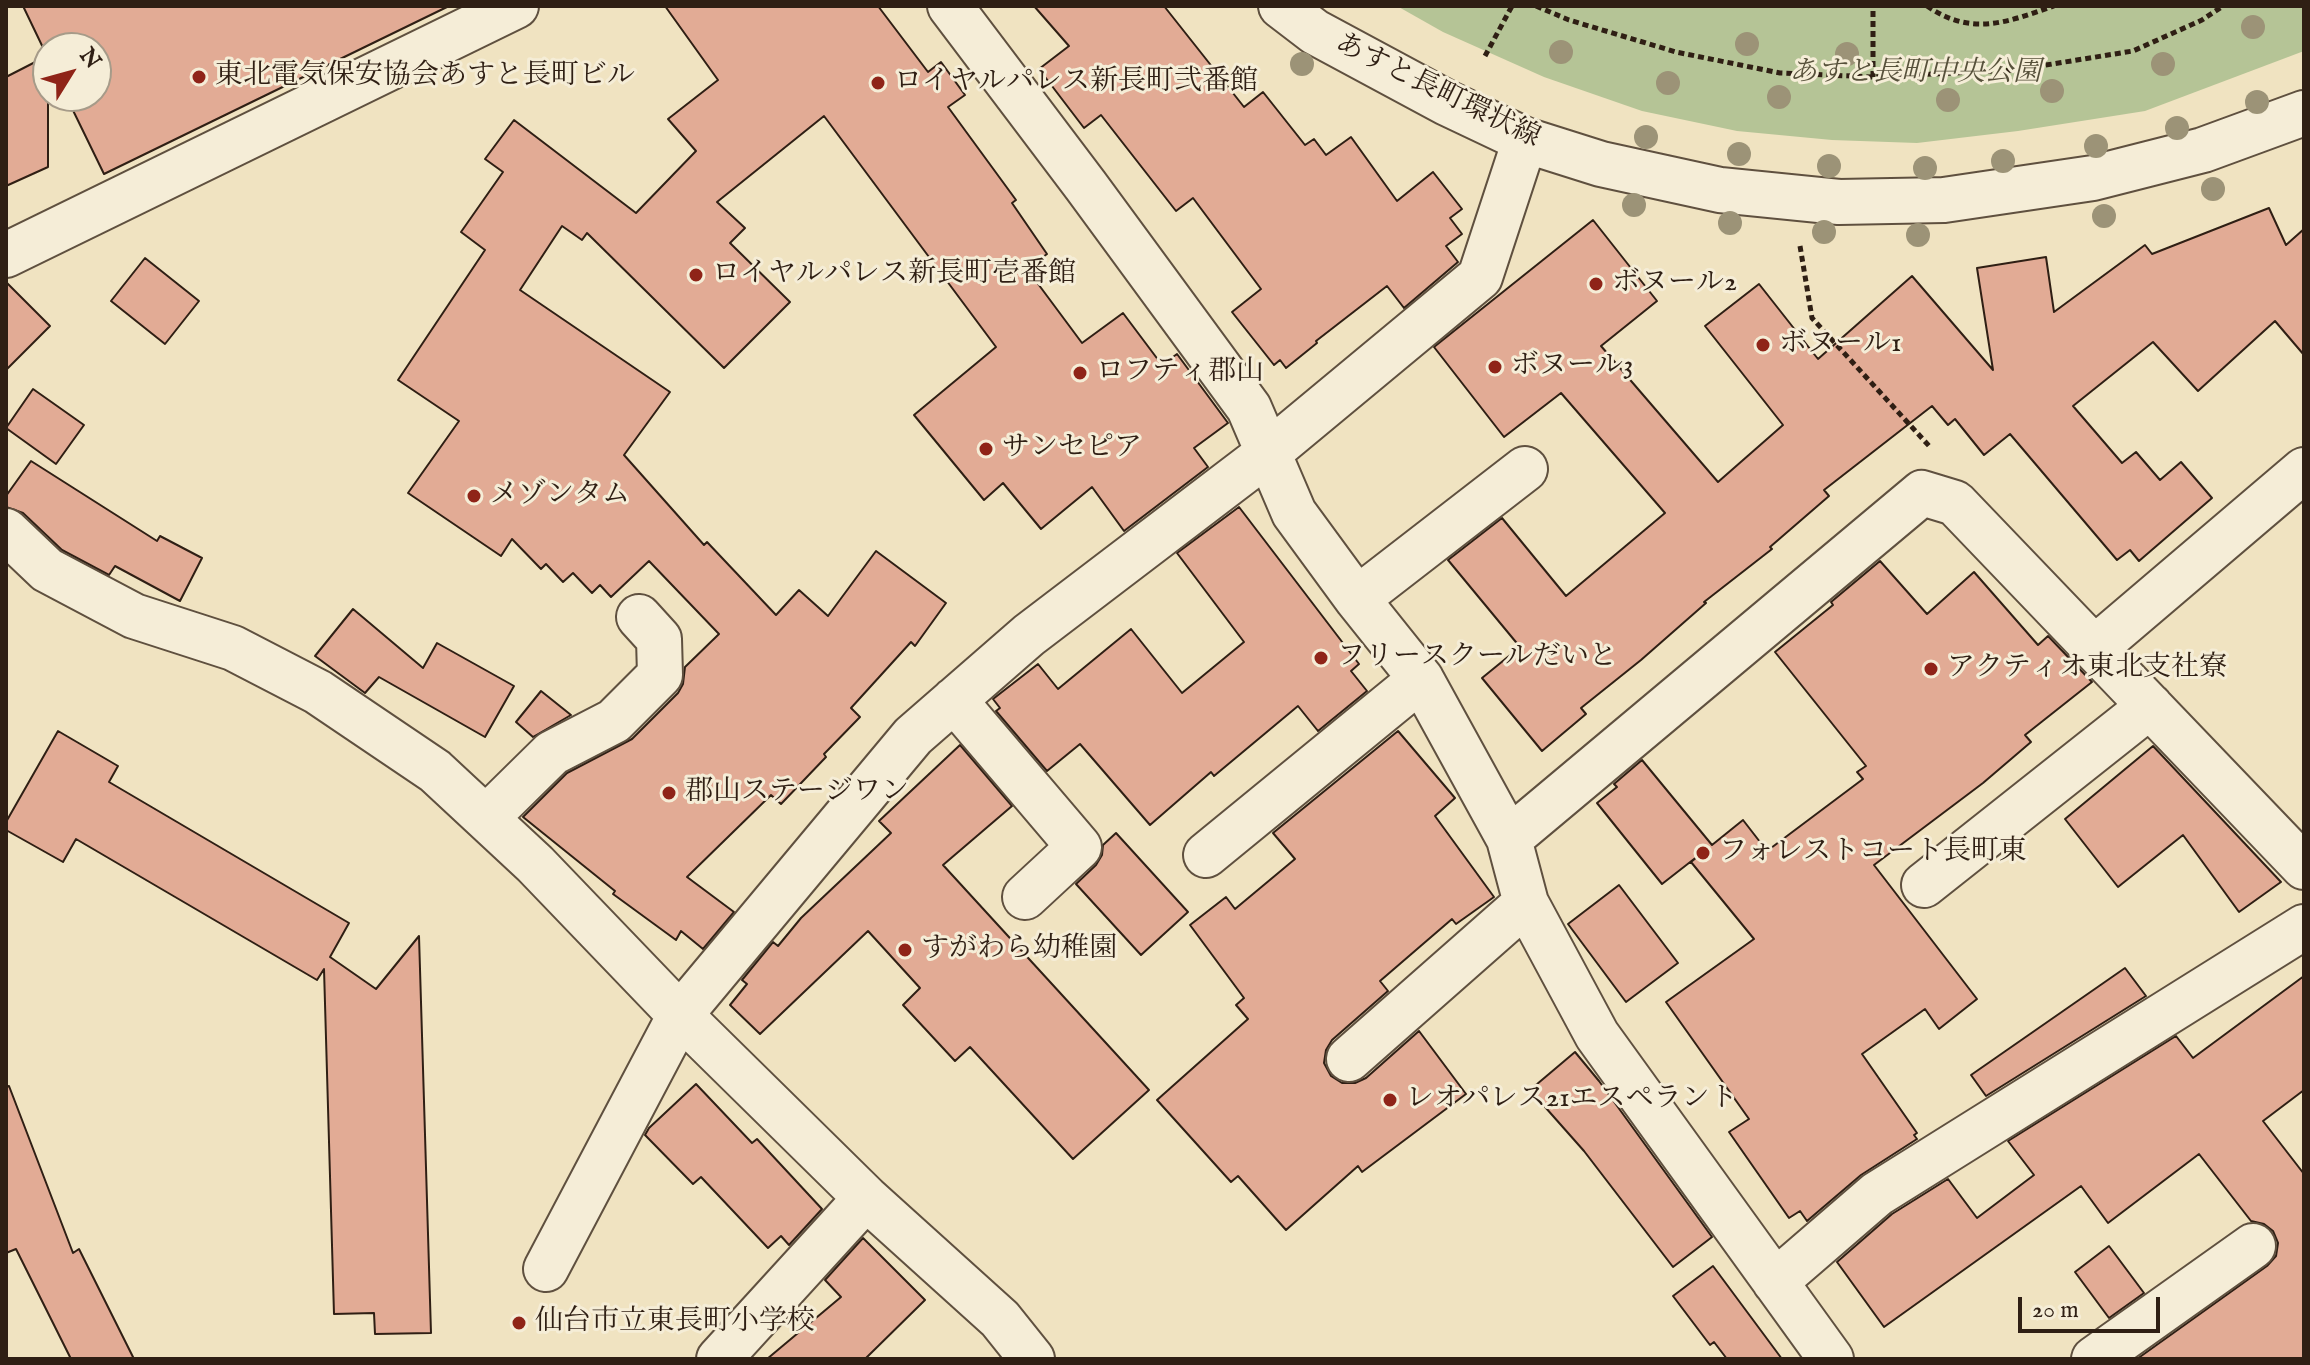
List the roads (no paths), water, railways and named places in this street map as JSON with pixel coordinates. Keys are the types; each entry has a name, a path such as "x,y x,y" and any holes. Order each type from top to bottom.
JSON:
{"street":[{"path":"6,255 516,6"},
{"path":"950,6 1249,408 1294,513 1421,679 1509,839 1526,903 1597,1035 1831,1359"},
{"name":"あすと長町環状線","path":"1281,6 1315,32 1447,103 1525,140 1601,164 1720,190 1839,202 1944,200 2093,178 2203,150 2304,113"},
{"path":"546,1269 680,1015 913,736 1029,635 1268,453 1480,277 1525,140"},
{"path":"1357,599 1525,469"},
{"path":"2095,648 2304,470"},
{"path":"1509,839 1922,493 1955,503 2304,867"},
{"path":"6,531 47,570 134,616 233,648 318,692 435,771 535,864 680,1015 866,1198 1000,1319 1032,1359"},
{"path":"486,818 552,753 614,721 660,675 659,639 639,617"},
{"path":"1206,855 1421,679"},
{"path":"954,700 1079,847 1025,897"},
{"path":"1924,885 2150,706"},
{"path":"1349,1059 1526,903"},
{"path":"1775,1282 1877,1194 2304,927"},
{"path":"719,1359 866,1198"},
{"path":"2094,1359 2253,1246"}],"place":[{"name":"東北電気保安協会あすと長町ビル","path":"199,77"},
{"name":"ロイヤルパレス新長町弐番館","path":"878,83"},
{"name":"ロイヤルパレス新長町壱番館","path":"696,275"},
{"name":"ボヌール2","path":"1596,284"},
{"name":"ボヌール1","path":"1763,345"},
{"name":"ボヌール3","path":"1495,367"},
{"name":"ロフティ郡山","path":"1080,373"},
{"name":"サンセピア","path":"986,449"},
{"name":"メゾンタム","path":"474,496"},
{"name":"フリースクールだいと","path":"1321,658"},
{"name":"アクティオ東北支社寮","path":"1931,669"},
{"name":"郡山ステージワン","path":"669,793"},
{"name":"フォレストコート長町東","path":"1703,853"},
{"name":"すがわら幼稚園","path":"905,950"},
{"name":"レオパレス21エスペラント","path":"1390,1100"},
{"name":"仙台市立東長町小学校","path":"519,1323"}],"park label":[{"name":"あすと長町中央公園","path":"1915,74"}]}
